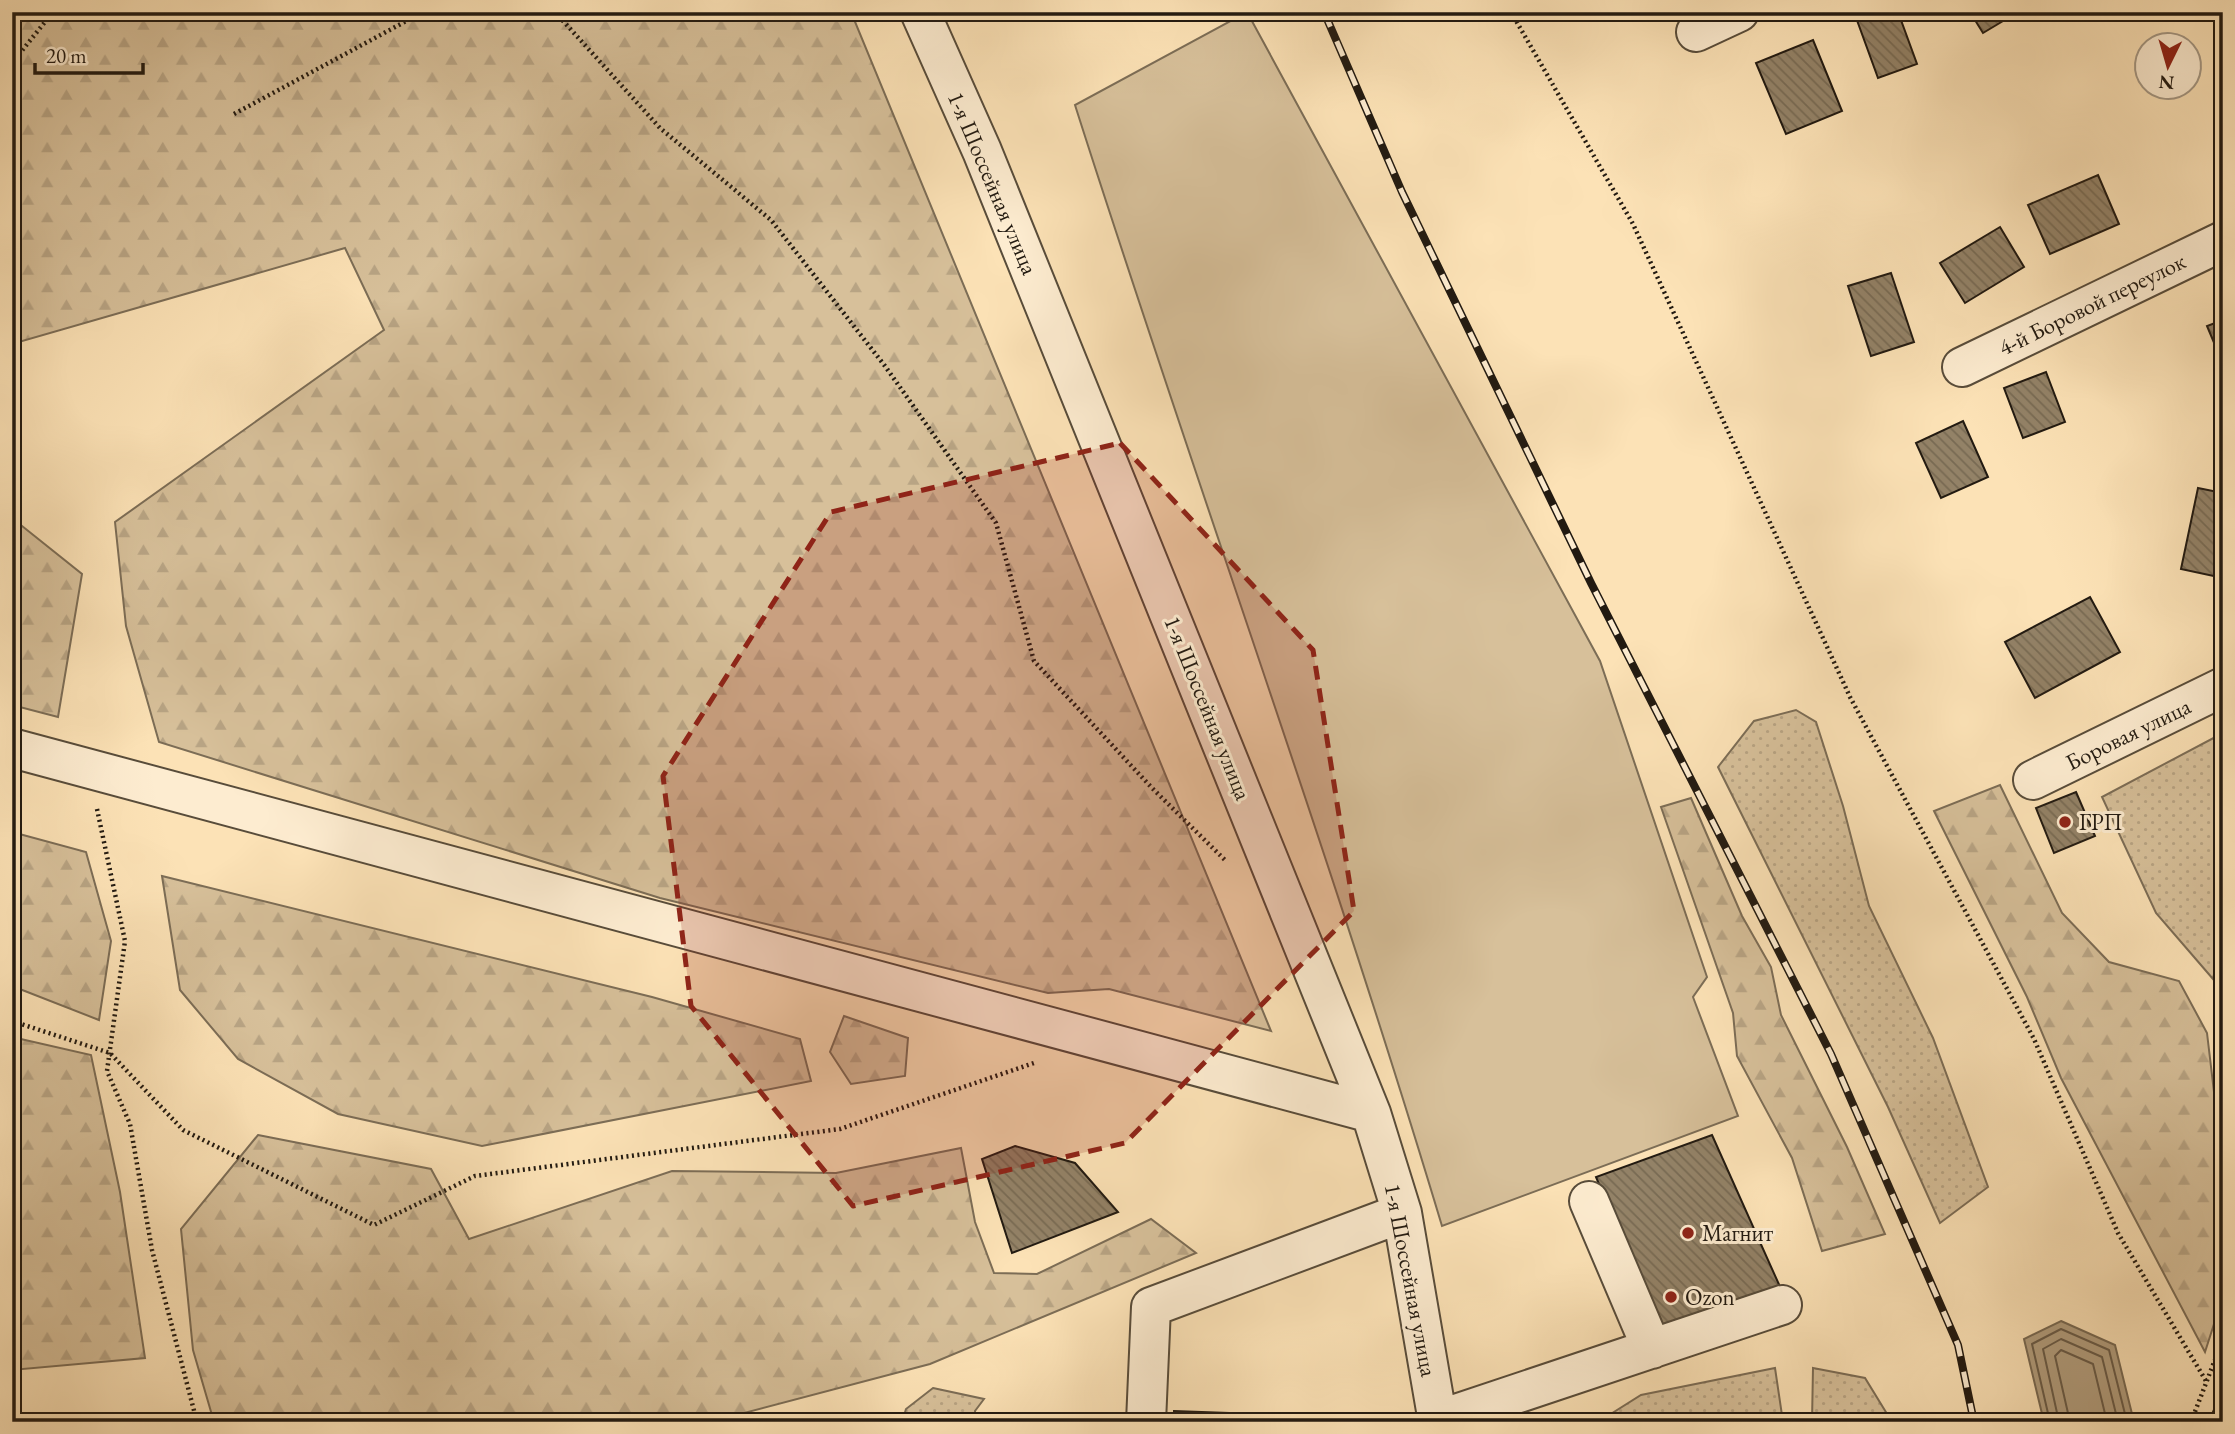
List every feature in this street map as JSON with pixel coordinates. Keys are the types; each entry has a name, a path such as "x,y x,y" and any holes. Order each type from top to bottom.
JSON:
{"street":[{"name":"1-я Шоссейная улица","path":"920,12 992,177 1371,1113 1402,1213 1438,1421"},
{"path":"1696,32 1739,12"},
{"name":"4-й Боровой переулок","path":"1962,367 2223,241"},
{"name":"Боровая улица","path":"2033,780 2223,687"},
{"path":"12,747 1371,1113"},
{"path":"1589,1201 1652,1349"},
{"path":"1146,1422 1151,1307 1402,1213"},
{"path":"1438,1421 1782,1305"}],"path":[{"path":"12,63 53,12"},
{"path":"234,114 423,12"},
{"path":"555,12 660,128 771,220 886,366 996,523 1034,661 1152,788 1230,866"},
{"path":"1511,12 1633,224 1850,697 2034,1039 2118,1233 2206,1381"},
{"path":"88,768 125,941 107,1071 130,1124 152,1250 197,1422"},
{"path":"12,1021 110,1053 183,1130 374,1225 475,1176 840,1129 1038,1062"},
{"path":"2191,1422 2223,1339"}],"highlighted area":[{"path":"1120,443 1313,650 1354,911 1125,1143 853,1206 691,1006 663,776 831,512"}],"green space":[{"path":"12,12 851,12 1271,1031 1109,989 1048,993 660,898 159,742 126,626 115,522 384,330 345,248 12,344"},
{"path":"1247,12 1600,661 1707,977 1693,997 1738,1116 1442,1226 1354,945 1075,105"},
{"path":"12,505 17,522 82,574 58,717 12,705"},
{"path":"1796,710 1816,722 1843,806 1869,906 1933,1038 1988,1187 1940,1223 1888,1107 1718,767 1754,721"},
{"path":"2223,733 2223,932 2213,979 2156,913 2102,797"},
{"path":"2000,785 2062,913 2109,962 2179,981 2207,1033 2223,1168 2223,1296 2205,1352 2061,1078 2027,997 1934,811"},
{"path":"1691,798 1742,916 1771,967 1781,1015 1847,1147 1885,1234 1822,1251 1792,1158 1737,1056 1733,1013 1661,807"},
{"path":"12,832 86,852 111,941 99,1020 12,986"},
{"path":"162,876 652,997 800,1039 811,1081 482,1146 338,1114 238,1059 180,990"},
{"path":"844,1016 908,1038 905,1076 851,1084 830,1052"},
{"path":"12,1037 91,1055 120,1192 145,1358 12,1370"},
{"path":"258,1135 431,1169 469,1239 672,1171 836,1173 961,1148 975,1222 994,1273 1037,1274 1151,1219 1196,1253 930,1364 710,1422 214,1422 193,1350 181,1229"},
{"path":"1775,1368 1783,1422 1606,1422 1606,1417 1641,1395"},
{"path":"1813,1368 1865,1378 1892,1422 1812,1422"},
{"path":"933,1388 984,1399 975,1411 976,1422 902,1422 906,1409"}],"water":[{"path":"2061,1321 2115,1345 2134,1422 2044,1422 2024,1339"}],"building":[{"path":"1854,12 1898,12 1917,64 1878,78"},
{"path":"1970,12 2018,12 1983,33"},
{"path":"1813,40 1842,111 1786,134 1756,63"},
{"path":"2098,175 2119,224 2050,254 2028,205"},
{"path":"2000,227 2024,267 1965,303 1940,263"},
{"path":"1891,273 1914,342 1871,356 1848,286"},
{"path":"2223,320 2223,364 2207,326"},
{"path":"2046,372 2065,422 2023,438 2004,388"},
{"path":"1963,421 1988,477 1941,498 1916,443"},
{"path":"2198,488 2223,493 2223,578 2181,569"},
{"path":"2090,597 2120,652 2035,698 2005,642"},
{"name":"ГРП","path":"2076,792 2095,836 2054,853 2036,808"},
{"name":"Магнит","path":"1712,1135 1781,1289 1663,1336 1596,1177"},
{"path":"1015,1146 1075,1163 1118,1212 1012,1253 982,1159"},
{"path":"1174,1411 1256,1414 1256,1422 1174,1422"}],"railway":[{"path":"1324,12 1402,192 1591,583 1831,1054 1958,1345 1974,1422"},
{"path":"2212,1422 2223,1396"}],"place":[{"name":"ГРП","path":"2065,822"},
{"name":"Магнит","path":"1688,1233"},
{"name":"Ozon","path":"1671,1297"}]}
